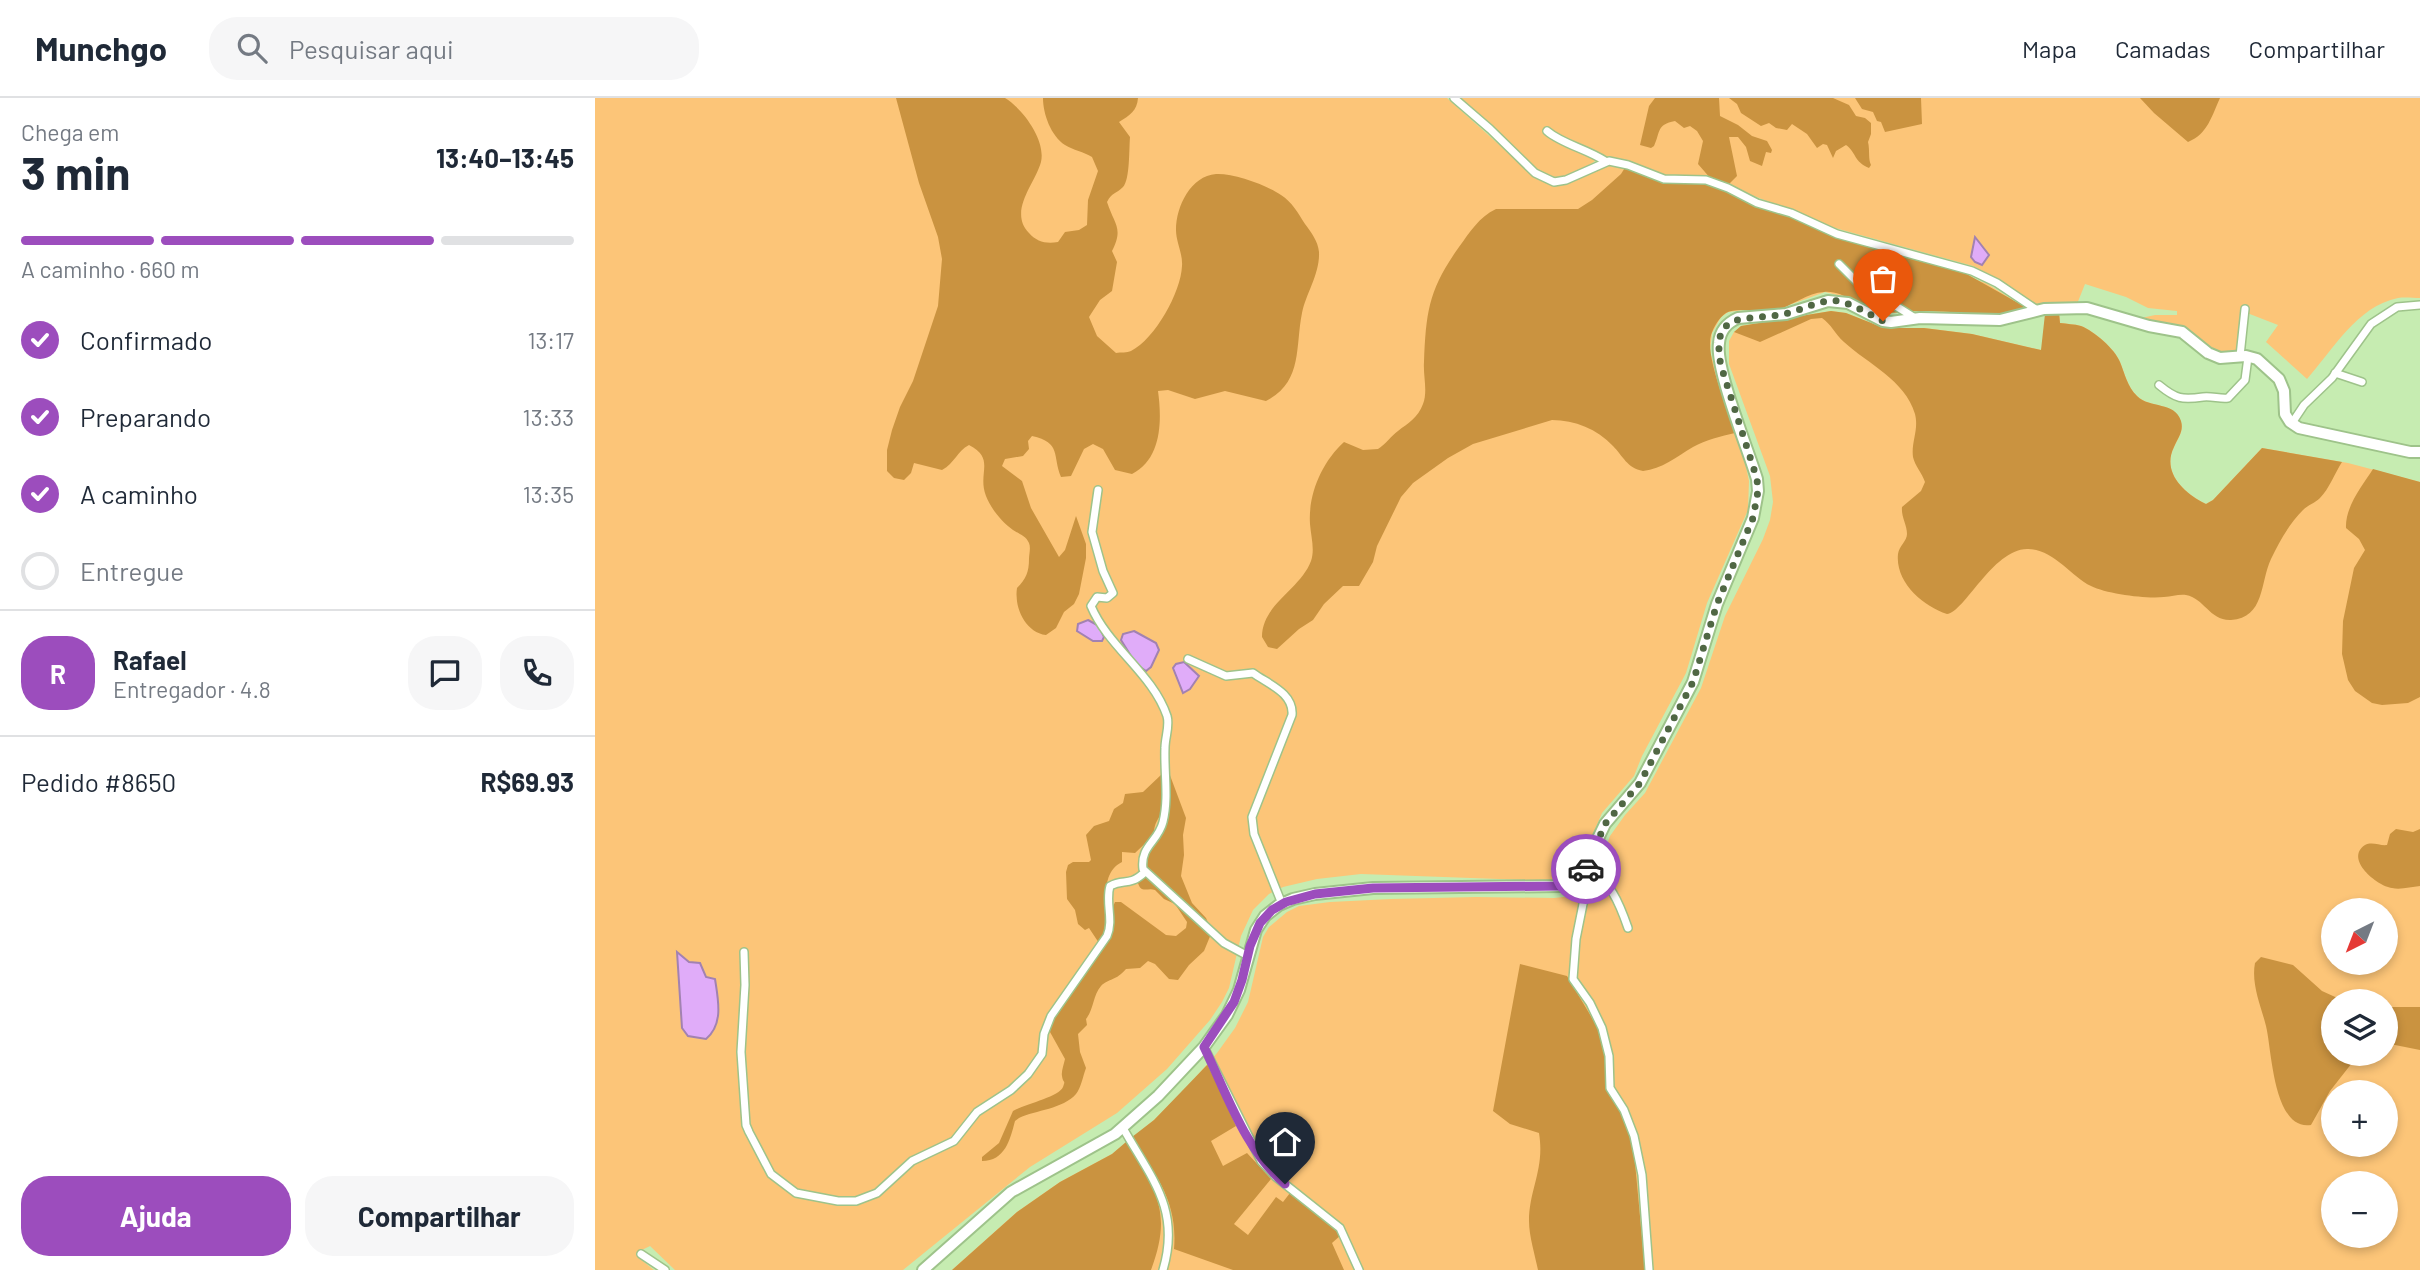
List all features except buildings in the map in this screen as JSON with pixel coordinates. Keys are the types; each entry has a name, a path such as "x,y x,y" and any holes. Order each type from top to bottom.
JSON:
{"street":[{"path":"1454,98 1535,173 1547,180 1566,180 1607,161"},
{"path":"1547,131 1607,161 1628,165 1664,179 1693,179 1715,183 1757,203 1778,208 1837,234 1972,271 2041,309"},
{"path":"1839,264 1856,281 1916,319"},
{"path":"923,1270 1011,1192 1123,1128 1158,1096 1204,1047 1234,1002 1260,923 1282,904 1315,894 1373,888 1561,886 1579,878 1588,865 1605,824 1640,783 1660,740 1687,695 1717,604 1753,518 1758,491 1757,479 1718,350 1725,327 1738,318 1786,314 1828,301 1847,303 1883,321 2000,320 2041,309 2087,308 2144,325 2182,332 2220,358 2244,356 2263,363 2279,379 2284,391 2285,414 2297,426 2420,452"},
{"path":"2297,426 2304,405 2335,373 2371,324 2397,307 2420,305"},
{"path":"2159,385 2182,399 2228,398 2245,380 2245,309"},
{"path":"2335,373 2363,382"},
{"path":"1098,490 1092,532 1103,571 1113,593 1107,598 1097,597 1091,606 1152,689 1163,706 1168,722 1164,818 1157,835 1144,850 1144,873 1169,891 1224,943 1248,956"},
{"path":"1188,659 1226,676 1254,673 1289,700 1292,715 1255,805 1252,825 1282,904"},
{"path":"1588,865 1616,896 1628,928"},
{"path":"1588,865 1576,939 1573,979 1590,1003 1602,1028 1609,1056 1610,1088 1621,1105 1634,1136 1642,1175 1649,1270"},
{"path":"744,952 741,1052 746,1125 749,1132 771,1174 789,1189 828,1201 856,1200 877,1193 912,1161 954,1141 977,1112 1011,1090 1028,1074 1042,1054 1044,1034 1051,1016 1107,936 1111,922 1108,893 1110,886 1116,883 1132,883 1144,873"},
{"path":"1204,1047 1261,1161 1276,1177 1340,1228 1359,1270"},
{"path":"1123,1128 1155,1181 1166,1209 1169,1238 1163,1270"},
{"path":"641,1254 666,1270"}],"shaded area":[{"path":"595,98 1447,98 1532,174 1550,184 1565,184 1600,167 1615,163 1668,182 1699,183 1788,215 1844,240 1986,283 2013,300 1957,314 1924,310 1889,313 1876,311 1825,292 1792,304 1728,312 1721,317 1712,333 1710,352 1745,462 1749,481 1748,510 1707,603 1686,673 1634,776 1602,813 1582,860 1568,877 1550,881 1361,874 1317,879 1283,887 1269,894 1253,910 1241,936 1229,988 1222,1002 1210,1020 1167,1069 1117,1113 1030,1167 903,1270 675,1270 650,1246 640,1251 639,1258 654,1270 595,1270"},
{"path":"896,98 1005,98 1012,103 1032,126 1042,153 1041,162 1022,207 1023,225 1032,236 1050,243 1058,242 1065,232 1079,230 1087,225 1088,200 1098,171 1092,157 1065,145 1056,136 1046,118 1043,98 1138,98 1132,112 1119,122 1130,137 1127,178 1123,187 1107,202 1118,231 1112,251 1117,262 1112,291 1100,300 1089,317 1097,336 1116,353 1129,352 1140,345 1157,326 1172,301 1182,266 1176,230 1179,211 1192,186 1199,180 1223,174 1250,180 1281,195 1297,212 1318,248 1319,260 1302,313 1292,374 1278,393 1266,401 1225,391 1195,399 1168,390 1158,391 1158,438 1149,459 1132,474 1115,470 1103,449 1093,444 1084,449 1071,476 1061,477 1052,446 1032,436 1028,441 1029,449 1023,456 1005,459 1002,466 1022,481 1031,508 1059,557 1065,550 1076,516 1086,544 1079,594 1074,604 1064,612 1056,628 1046,635 1032,629 1019,610 1017,588 1028,572 1030,545 997,515 991,506 984,488 984,461 977,450 969,445 942,470 914,463 911,473 904,480 894,478 887,471 887,450 892,430 913,381 938,306 942,259 938,237 919,183"},
{"path":"1459,98 2420,98 2420,298 2398,298 2370,310 2347,331 2307,379 2266,342 2278,325 2242,311 2237,350 2221,353 2137,319 2155,315 2177,315 2177,311 2148,308 2126,297 2085,284 2077,304 2037,305 1973,266 1835,228 1711,179 1700,176 1664,176 1621,159 1605,157 1547,127 1544,132 1598,159 1569,176 1554,177 1537,170"},
{"path":"1655,98 1719,98 1720,116 1752,136 1767,141 1771,153 1766,152 1762,166 1750,161 1746,147 1738,137 1729,137 1737,176 1728,185 1711,179 1698,164 1703,141 1690,126 1684,128 1675,121 1665,124 1660,129 1654,146 1651,148 1640,145 1649,106"},
{"path":"1729,98 1833,98 1849,105 1856,116 1871,123 1868,142 1871,165 1869,168 1860,163 1846,145 1836,151 1833,158 1827,145 1823,144 1817,148 1807,134 1792,124 1787,130 1776,128 1769,123 1761,126 1741,113 1737,104"},
{"path":"1855,98 1921,98 1922,124 1885,132 1873,112 1862,109"},
{"path":"2140,98 2220,98 2205,129 2188,142"},
{"path":"1626,166 1668,182 1714,185 1844,240 1965,273 2027,308 1998,314 1936,311 1884,313 1845,296 1824,292 1774,311 1737,310 1726,313 1714,328 1710,345 1714,369 1735,433 1703,442 1663,465 1643,471 1629,464 1600,435 1569,422 1552,420 1473,444 1413,483 1401,497 1377,546 1373,562 1359,586 1343,586 1324,604 1313,620 1277,649 1268,647 1262,637 1268,615 1299,580 1311,561 1311,501 1318,479 1329,459 1344,442 1363,450 1378,449 1421,409 1425,394 1425,344 1431,301 1441,276 1467,236 1480,221 1496,209 1578,209 1592,200 1621,174"},
{"path":"1975,237 1989,255 1982,265 1971,257"},
{"path":"1831,311 1846,313 1884,328 1924,328 1972,334 2041,350 2059,312 2060,323 2086,328 2109,346 2137,396 2149,403 2168,408 2178,415 2182,428 2171,456 2172,472 2187,492 2206,504 2213,500 2262,448 2348,463 2420,482 2420,1270 952,1270 1017,1212 1060,1182 1112,1154 1154,1120 1187,1087 1235,1028 1248,1002 1263,937 1269,927 1287,912 1299,906 1330,902 1476,897 1554,898 1573,896 1587,887 1598,870 1610,836 1645,793 1701,688 1725,616 1770,520 1773,502 1770,476 1729,364 1729,341 1741,326"},
{"path":"1831,311 1846,313 1884,328 1924,328 1972,334 2041,350 2045,314 2059,312 2060,323 2086,328 2109,346 2137,396 2149,403 2173,410 2178,415 2182,428 2171,456 2172,472 2187,492 2206,504 2213,500 2262,448 2342,462 2323,494 2303,510 2285,533 2271,559 2256,606 2242,618 2231,620 2218,617 2198,600 2186,595 2147,597 2098,589 2045,553 2027,549 2002,559 1954,611 1947,614 1912,592 1898,564 1898,554 1907,534 1902,507 1921,491 1925,482 1913,457 1915,414 1903,391 1844,342 1822,318 1811,319 1760,342 1734,332 1741,326"},
{"path":"2373,469 2420,482 2420,697 2408,703 2372,703 2355,691 2348,680 2342,654 2343,621 2354,568 2365,550 2359,539 2346,528 2346,520 2355,497"},
{"path":"1088,620 1099,626 1104,637 1102,641 1093,641 1077,631 1078,624"},
{"path":"1134,631 1156,643 1159,650 1151,667 1146,671 1136,664 1121,640 1123,634"},
{"path":"1184,662 1199,676 1190,689 1183,693 1173,668"},
{"path":"1168,770 1186,818 1181,876 1192,903 1206,918 1210,927 1143,865 1153,844 1158,840"},
{"path":"1162,774 1163,805 1154,835 1135,853 1122,852 1122,862 1113,869 1106,888 1106,922 1099,943 1089,928 1085,930 1078,924 1075,910 1067,899 1068,865 1073,862 1089,862 1091,860 1086,835 1094,826 1109,821 1114,809 1123,803 1125,794 1143,792"},
{"path":"2396,829 2413,832 2420,829 2420,886 2398,889 2386,886 2371,877 2360,864 2358,857 2365,845 2387,845 2390,834"},
{"path":"1144,875 1211,934 1204,951 1178,980 1169,979 1155,964 1148,961 1140,968 1126,969 1101,986 1086,1019 1087,1025 1078,1034 1080,1052 1086,1068 1078,1091 1064,1103 1019,1118 1015,1121 1001,1153 990,1160 982,1161 982,1157 999,1143 1013,1111 1055,1094 1063,1087 1065,1059 1050,1032 1051,1021 1110,935 1115,902 1121,902 1166,935 1176,936 1186,928 1187,922 1175,904 1164,899 1155,890 1139,886 1138,883"},
{"path":"677,952 689,962 700,963 706,977 715,979 718,1019 706,1039 688,1036 682,1028"},
{"path":"2261,957 2293,965 2321,990 2321,1066 2350,1066 2339,1080 2321,1080 2321,1107 2311,1125 2298,1123 2282,1103 2257,995 2255,963"},
{"path":"1520,964 1567,976 1598,1028 1606,1057 1606,1087 1624,1118 1634,1152 1645,1270 1538,1270 1529,1221 1540,1157 1539,1133 1510,1124 1493,1111"},
{"path":"2398,1007 2420,1007 2420,1050 2398,1046"},
{"path":"1208,1064 1236,1126 1211,1141 1223,1166 1247,1153 1271,1179 1234,1224 1248,1235 1276,1197 1283,1202 1290,1193 1341,1235 1332,1243 1344,1270 1233,1270 1174,1249 1169,1203 1157,1177 1132,1137 1154,1120"},
{"path":"1126,1142 1153,1188 1161,1216 1161,1232 1151,1270 952,1270 1017,1212 1060,1182 1112,1154"}],"way so far":[{"path":"1586,869 1605,824 1640,783 1660,740 1687,695 1717,604 1748,534 1757,503 1757,479 1718,350 1725,327 1738,318 1786,314 1828,301 1847,303 1883,321"}],"route":[{"path":"1285,1184 1268,1169 1254,1151 1204,1047 1234,1002 1253,937 1265,916 1286,902 1315,894 1373,888 1561,886 1574,882 1586,869"}]}
